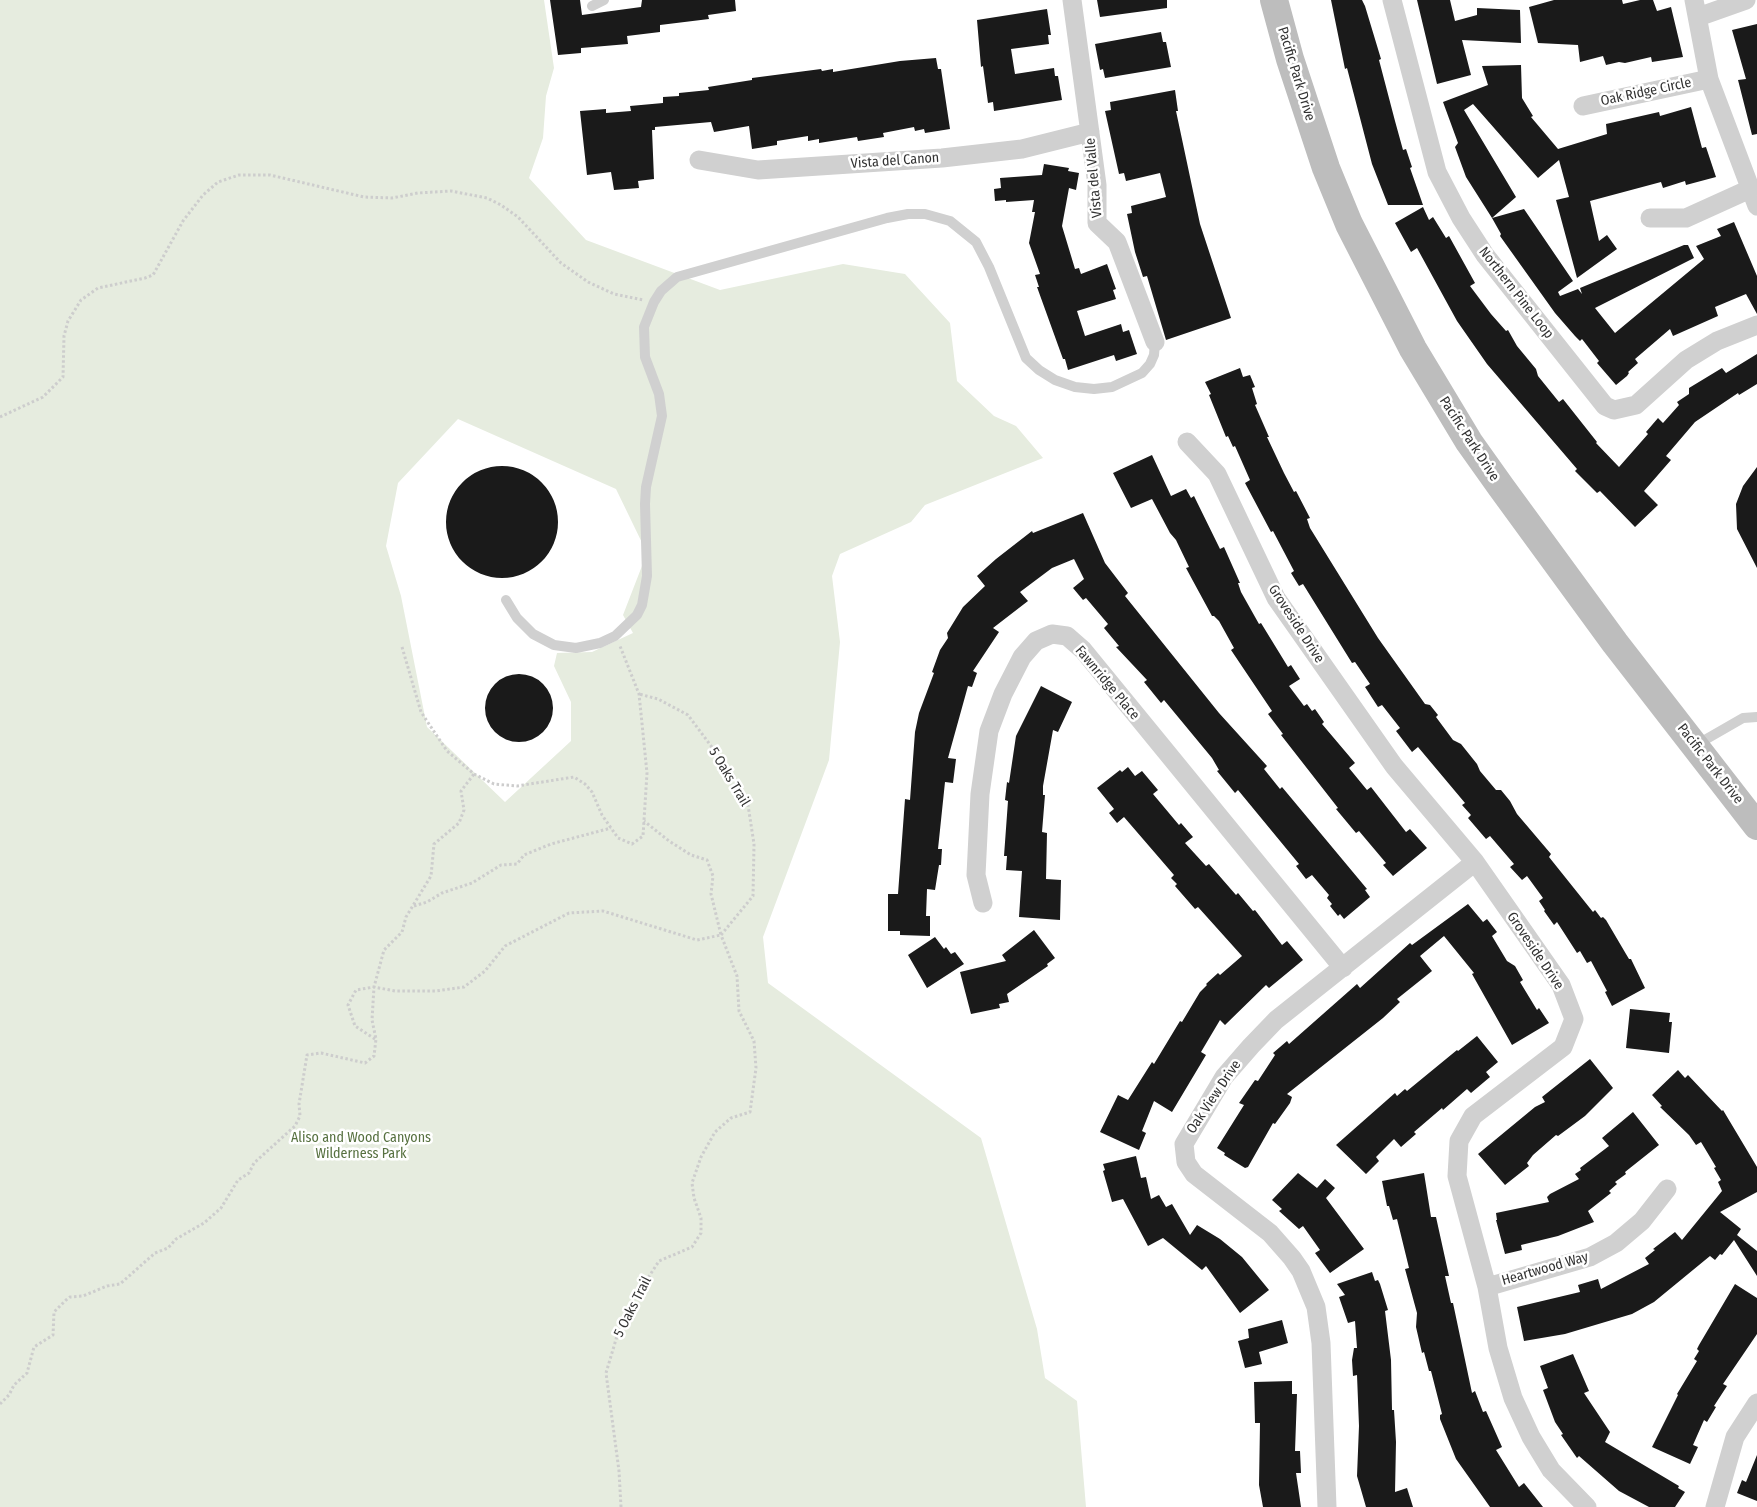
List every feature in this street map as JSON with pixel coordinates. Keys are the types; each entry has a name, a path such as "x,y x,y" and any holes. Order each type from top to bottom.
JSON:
{"main road":[{"name":"Pacific Park Drive","path":"1274,0 1290,59 1326,168 1350,224 1413,349 1469,442 1615,643 1757,826"}],"street":[{"name":"Vista del Valle","path":"1072,0 1097,185 1097,223 1117,242 1154,342"},
{"name":"Northern Pine Loop","path":"1392,0 1437,172 1457,210 1485,255 1605,406 1614,410 1636,405 1686,360 1718,341 1757,325"},
{"path":"1650,218 1686,218 1753,198 1709,79 1696,8 1746,0"},
{"name":"Oak Ridge Circle","path":"1583,106 1709,79"},
{"name":"Vista del Canon","path":"699,160 758,170 942,158 1022,149 1090,132"},
{"name":"Groveside Drive","path":"1187,442 1216,474 1281,605 1394,766 1475,862 1561,985 1574,1018 1563,1047 1473,1116 1459,1141 1457,1176 1487,1286 1498,1348 1513,1398 1531,1437 1551,1470 1587,1507"},
{"name":"Fawnridge Place","path":"983,903 976,876 980,794 989,731 1003,694 1022,657 1036,641 1052,634 1067,636 1083,650 1343,968"},
{"name":"Oak View Drive","path":"1327,1507 1321,1343 1316,1307 1301,1271 1292,1258 1270,1233 1194,1174 1186,1162 1184,1144 1224,1077 1250,1046 1276,1020 1475,862"},
{"name":"Heartwood Way","path":"1487,1286 1590,1257 1616,1243 1642,1221 1667,1189"},
{"path":"1715,1507 1735,1437 1757,1403"}],"lane":[{"path":"592,6 604,0"},
{"path":"506,600 525,628 554,645 576,648 589,646 615,636 637,615 646,592 646,495 662,416 659,394 645,350 644,327 654,302 668,283 691,272 887,218 908,214 925,214 950,221 976,242 989,268 1026,358 1039,370 1055,380 1075,387 1094,389 1112,386 1142,373 1150,364 1154,355 1154,342"},
{"path":"1696,746 1743,718 1757,717"}],"path":[{"path":"0,417 43,397 64,377 64,336 74,309 84,297 98,288 153,275 183,221 203,195 218,182 239,175 251,173 289,178 364,197 392,198 418,193 451,191 487,198 518,217 561,263 588,282 614,294 654,302"},
{"path":"402,647 421,712 447,751 474,774 494,784 517,786 574,777 585,784 592,792 618,838 632,844 643,836 647,773 639,694 615,636"},
{"name":"5 Oaks Trail","path":"621,1507 619,1471 606,1374 617,1336 635,1298 659,1261 692,1247 701,1233 701,1218 694,1198 692,1183 701,1157 715,1132 731,1118 750,1112 756,1068 754,1041 739,1011 737,976 721,935 752,896 754,844 748,805 717,754 688,715 658,699 639,694"},
{"path":"0,1404 9,1395 14,1385 27,1373 34,1347 53,1335 54,1312 66,1300 70,1297 83,1296 108,1286 120,1284 155,1253 168,1248 176,1239 204,1223 220,1208 238,1180 249,1173 254,1163 295,1126 300,1116 299,1104 307,1055 321,1053 365,1063 374,1056 376,1040 372,1020 374,988 384,950 402,932 406,917 430,876 434,844 459,824 464,810 461,791 474,774"},
{"path":"376,1040 355,1026 348,1005 356,990 374,988 395,991 436,991 464,987 485,971 505,946 569,913 603,911 697,940 721,935 711,894 713,876 707,860 691,855 669,842 644,821"},
{"path":"414,906 427,902 442,893 472,883 501,865 517,864 524,855 611,828"}],"green space":[{"name":"Aliso and Wood Canyons Wilderness Park","path":"0,0 544,0 554,68 546,96 543,138 529,178 586,240 720,290 843,264 905,274 950,323 957,381 994,416 1016,426 1043,458 925,505 911,522 840,554 832,576 840,642 829,760 763,937 768,983 981,1138 1037,1329 1045,1378 1077,1401 1086,1507 0,1507","holes":["458,419 616,489 647,553 623,615 633,633 592,652 557,653 554,666 571,702 571,741 505,802 427,727 401,596 386,546 398,483"]}],"building":[{"path":"550,0 580,0 582,15 641,7 642,0 735,0 736,11 708,15 709,19 660,25 660,32 627,36 628,44 581,48 581,53 558,55"},
{"path":"1097,0 1167,0 1167,8 1100,17"},
{"path":"1331,0 1362,0 1365,6 1381,59 1379,60 1403,150 1406,149 1412,167 1410,168 1423,205 1388,205 1372,164 1347,68 1345,69"},
{"path":"1417,0 1450,0 1455,21 1477,15 1477,8 1520,10 1521,43 1462,40 1471,75 1437,84"},
{"path":"1554,0 1622,0 1623,4 1640,0 1653,0 1657,11 1671,7 1683,57 1652,62 1651,57 1606,65 1603,56 1580,62 1578,45 1538,43 1529,7"},
{"path":"1047,9 1051,35 1048,35 1049,44 1011,49 1015,74 1054,68 1055,76 1058,76 1062,100 994,111 993,102 988,103 983,66 981,67 977,20"},
{"path":"1757,24 1757,134 1752,135 1738,80 1746,79 1732,30"},
{"path":"1161,32 1163,42 1166,42 1171,67 1105,78 1103,69 1100,70 1095,44"},
{"path":"936,58 938,69 941,69 950,129 925,133 924,129 915,131 914,127 883,133 884,137 858,141 857,137 819,143 819,139 808,141 808,136 777,141 777,145 752,149 749,126 714,132 711,122 655,127 655,130 652,130 654,179 638,181 639,188 614,190 611,172 587,175 580,111 606,109 606,113 631,111 630,106 663,103 663,97 679,96 679,93 709,90 708,87 752,80 752,78 821,69 822,71 833,69 833,72 900,61"},
{"path":"1521,65 1522,98 1533,116 1531,117 1558,149 1607,134 1606,124 1659,112 1660,116 1691,107 1702,148 1706,147 1716,177 1686,185 1685,181 1663,188 1661,182 1590,201 1599,241 1607,235 1617,249 1577,278 1556,200 1569,197 1559,160 1538,178 1473,104 1464,110 1516,197 1492,218 1466,177 1455,147 1458,143 1443,102 1488,85 1482,66"},
{"path":"1175,90 1178,111 1176,111 1200,224 1231,318 1166,340 1147,276 1143,277 1135,252 1127,214 1132,213 1131,206 1166,197 1160,173 1126,181 1124,173 1119,174 1105,111 1111,110 1110,102"},
{"path":"1044,164 1069,168 1068,171 1079,173 1076,190 1069,188 1062,226 1075,269 1079,268 1081,274 1107,264 1116,289 1113,290 1116,299 1077,311 1085,336 1121,324 1123,332 1129,330 1137,354 1116,361 1114,355 1068,370 1037,287 1039,287 1035,275 1040,274 1029,243 1035,212 1032,212 1034,200 995,201 994,189 1001,188 1000,178 1042,175"},
{"path":"1423,207 1429,220 1433,217 1446,238 1449,236 1475,283 1470,286 1491,314 1506,331 1508,330 1517,346 1536,369 1538,376 1559,402 1563,399 1596,443 1619,467 1648,434 1646,432 1658,418 1663,423 1679,405 1677,402 1689,394 1689,388 1722,368 1726,373 1757,354 1757,384 1739,395 1738,393 1695,422 1666,456 1671,460 1644,491 1658,505 1635,527 1600,491 1597,493 1575,471 1577,469 1487,364 1457,321 1417,248 1411,252 1395,223"},
{"path":"1524,209 1573,281 1558,292 1560,296 1578,289 1582,294 1580,288 1688,245 1694,258 1595,308 1615,333 1704,259 1696,246 1721,236 1717,229 1734,222 1757,276 1757,314 1746,294 1715,307 1718,316 1673,336 1670,329 1635,359 1638,363 1616,385 1597,363 1599,361 1582,339 1580,341 1555,313 1500,236 1501,234 1492,218"},
{"path":"1240,368 1243,377 1250,375 1255,387 1252,388 1257,404 1255,405 1269,437 1267,437 1294,492 1296,491 1310,518 1307,519 1310,528 1378,638 1425,704 1430,705 1438,715 1436,717 1453,740 1461,744 1496,790 1501,790 1510,801 1517,814 1551,854 1549,857 1593,912 1595,910 1601,918 1603,917 1606,920 1629,959 1631,959 1645,988 1612,1006 1605,992 1607,991 1591,961 1587,963 1580,951 1577,953 1557,922 1554,925 1539,901 1543,898 1527,876 1522,880 1510,867 1514,864 1490,836 1486,839 1468,818 1471,815 1462,805 1465,803 1418,747 1412,752 1396,731 1400,728 1382,705 1378,707 1365,687 1370,684 1355,662 1352,663 1303,584 1299,586 1291,573 1294,571 1245,483 1250,480 1235,446 1233,447 1228,436 1226,437 1205,382"},
{"path":"1152,455 1171,496 1186,489 1191,498 1194,496 1220,549 1224,547 1240,583 1238,583 1241,592 1259,624 1261,623 1288,667 1291,665 1300,679 1289,686 1304,706 1307,704 1312,711 1315,709 1324,722 1322,724 1355,763 1349,768 1367,790 1371,787 1406,832 1410,829 1427,848 1393,876 1383,865 1386,863 1359,831 1356,833 1336,809 1338,808 1281,735 1283,734 1268,714 1272,711 1231,650 1234,648 1219,621 1212,616 1186,568 1189,567 1176,540 1170,533 1152,499 1131,508 1113,473"},
{"path":"502,466 524,470 542,482 554,500 558,522 554,544 542,562 524,574 502,578 480,574 462,562 450,544 446,522 450,500 462,482 480,470"},
{"path":"1757,467 1757,568 1737,529 1736,504 1743,486"},
{"path":"1083,513 1105,563 1128,593 1125,596 1219,713 1267,766 1264,769 1280,789 1282,787 1367,889 1365,890 1370,897 1344,919 1340,914 1338,916 1330,906 1332,904 1327,898 1329,895 1312,875 1306,879 1296,866 1299,864 1238,790 1235,793 1217,771 1219,770 1212,758 1164,700 1161,703 1144,682 1147,680 1116,647 1119,646 1104,628 1108,624 1086,598 1083,600 1073,588 1084,579 1074,559 1052,568 1020,592 1028,601 993,628 999,632 973,671 977,673 972,687 968,686 948,758 956,759 953,783 945,782 938,849 942,849 941,865 939,865 935,890 927,889 926,916 930,916 930,936 900,935 900,931 888,931 888,894 898,894 905,799 910,800 915,732 919,713 934,673 932,672 940,650 948,638 947,633 963,607 985,586 977,576 996,559 1032,531 1033,533"},
{"path":"512,674 526,674 538,679 548,689 553,701 553,715 548,727 538,737 526,742 512,742 500,737 490,727 485,715 485,701 490,689 500,679"},
{"path":"1041,686 1072,702 1058,732 1053,730 1043,786 1043,795 1045,795 1042,832 1047,833 1046,879 1061,880 1060,920 1019,917 1022,871 1006,870 1007,856 1004,856 1008,801 1005,800 1016,736"},
{"path":"1128,767 1135,776 1142,771 1158,790 1153,794 1179,825 1181,823 1193,837 1185,843 1206,866 1209,864 1236,895 1238,893 1253,911 1255,910 1282,945 1287,941 1303,960 1269,988 1266,985 1225,1025 1220,1020 1201,1052 1206,1055 1172,1112 1154,1101 1142,1131 1146,1133 1139,1150 1100,1132 1118,1095 1128,1100 1206,984 1242,956 1198,907 1195,909 1175,886 1177,884 1171,878 1174,875 1124,817 1117,823 1109,813 1114,809 1097,788 1120,770 1122,772"},
{"path":"1468,904 1483,922 1487,919 1497,932 1492,936 1507,961 1515,966 1523,980 1520,982 1537,1010 1539,1008 1549,1023 1512,1045 1472,974 1474,973 1444,936 1420,956 1432,971 1397,999 1400,1002 1383,1018 1287,1094 1292,1097 1290,1103 1275,1124 1273,1123 1248,1167 1245,1168 1224,1155 1225,1153 1217,1148 1244,1105 1239,1103 1255,1080 1258,1081 1275,1055 1273,1053 1287,1041 1289,1044 1357,984 1360,988 1410,943 1412,945"},
{"path":"1034,930 1055,958 1047,964 1048,966 1007,994 1009,1002 999,1004 1000,1008 971,1014 960,972 1006,961 1002,955"},
{"path":"935,937 944,949 946,947 951,954 955,952 964,964 927,988 908,955"},
{"path":"1630,1009 1670,1013 1669,1022 1672,1022 1669,1053 1626,1048"},
{"path":"1477,1036 1498,1062 1486,1072 1490,1077 1471,1093 1467,1089 1443,1110 1442,1108 1414,1132 1416,1134 1401,1147 1394,1139 1376,1157 1379,1161 1366,1174 1336,1145 1395,1093 1397,1096 1405,1089 1407,1091"},
{"path":"1590,1059 1613,1088 1585,1116 1558,1136 1556,1135 1533,1155 1527,1163 1529,1166 1505,1185 1478,1154 1535,1107 1545,1102 1542,1097"},
{"path":"1678,1070 1685,1078 1688,1075 1723,1110 1757,1167 1757,1192 1720,1212 1741,1229 1737,1235 1757,1251 1757,1276 1734,1240 1722,1255 1720,1254 1715,1260 1710,1256 1654,1302 1632,1314 1565,1334 1524,1341 1517,1307 1580,1292 1578,1285 1598,1279 1601,1289 1649,1264 1645,1258 1655,1250 1653,1249 1675,1232 1682,1240 1722,1191 1718,1182 1721,1180 1714,1168 1716,1167 1701,1142 1696,1145 1689,1135 1660,1107 1662,1106 1652,1095"},
{"path":"1633,1112 1659,1145 1625,1172 1626,1174 1615,1182 1617,1184 1609,1191 1611,1193 1588,1211 1594,1222 1558,1236 1521,1245 1522,1250 1505,1254 1496,1220 1496,1213 1549,1202 1547,1197 1550,1194 1579,1179 1575,1174 1581,1170 1580,1168 1609,1146 1602,1138"},
{"path":"1136,1156 1141,1178 1146,1177 1151,1199 1159,1195 1166,1207 1172,1204 1190,1235 1197,1225 1220,1239 1242,1257 1269,1290 1240,1313 1206,1266 1202,1270 1163,1238 1148,1246 1123,1199 1112,1202 1103,1171 1105,1170 1103,1164"},
{"path":"1298,1173 1317,1188 1325,1179 1335,1188 1326,1198 1364,1249 1330,1273 1315,1253 1320,1250 1303,1226 1299,1229 1279,1211 1282,1209 1272,1200"},
{"path":"1424,1173 1431,1217 1436,1217 1449,1276 1445,1276 1451,1303 1453,1303 1472,1393 1475,1391 1483,1412 1486,1411 1502,1447 1496,1450 1519,1487 1524,1483 1543,1507 1490,1507 1456,1459 1440,1419 1442,1414 1431,1371 1429,1371 1424,1352 1422,1353 1416,1327 1417,1313 1405,1269 1409,1268 1397,1219 1393,1220 1389,1206 1387,1206 1382,1181"},
{"path":"1372,1272 1375,1281 1378,1280 1380,1284 1388,1310 1385,1311 1391,1360 1392,1410 1394,1410 1396,1442 1395,1492 1407,1488 1413,1507 1366,1507 1357,1476 1359,1426 1357,1375 1353,1376 1352,1360 1354,1348 1357,1348 1355,1321 1348,1323 1339,1297 1345,1295 1337,1284"},
{"path":"1735,1284 1757,1298 1757,1334 1723,1384 1727,1386 1714,1406 1716,1407 1707,1422 1704,1420 1693,1445 1698,1447 1690,1464 1652,1447 1677,1394 1697,1361 1694,1359 1699,1351 1697,1349 1699,1345"},
{"path":"1282,1320 1288,1343 1259,1352 1262,1364 1245,1368 1238,1341 1249,1338 1248,1329"},
{"path":"1573,1354 1589,1391 1584,1393 1610,1432 1605,1442 1679,1486 1678,1488 1685,1492 1675,1507 1649,1507 1619,1491 1579,1456 1577,1458 1561,1435 1563,1434 1555,1422 1543,1390 1548,1388 1540,1366"},
{"path":"1292,1381 1292,1394 1297,1394 1295,1451 1300,1451 1301,1473 1296,1473 1301,1507 1263,1507 1259,1485 1260,1423 1255,1423 1254,1382"},
{"path":"1757,1455 1757,1501 1737,1493 1742,1480 1746,1482"}]}
